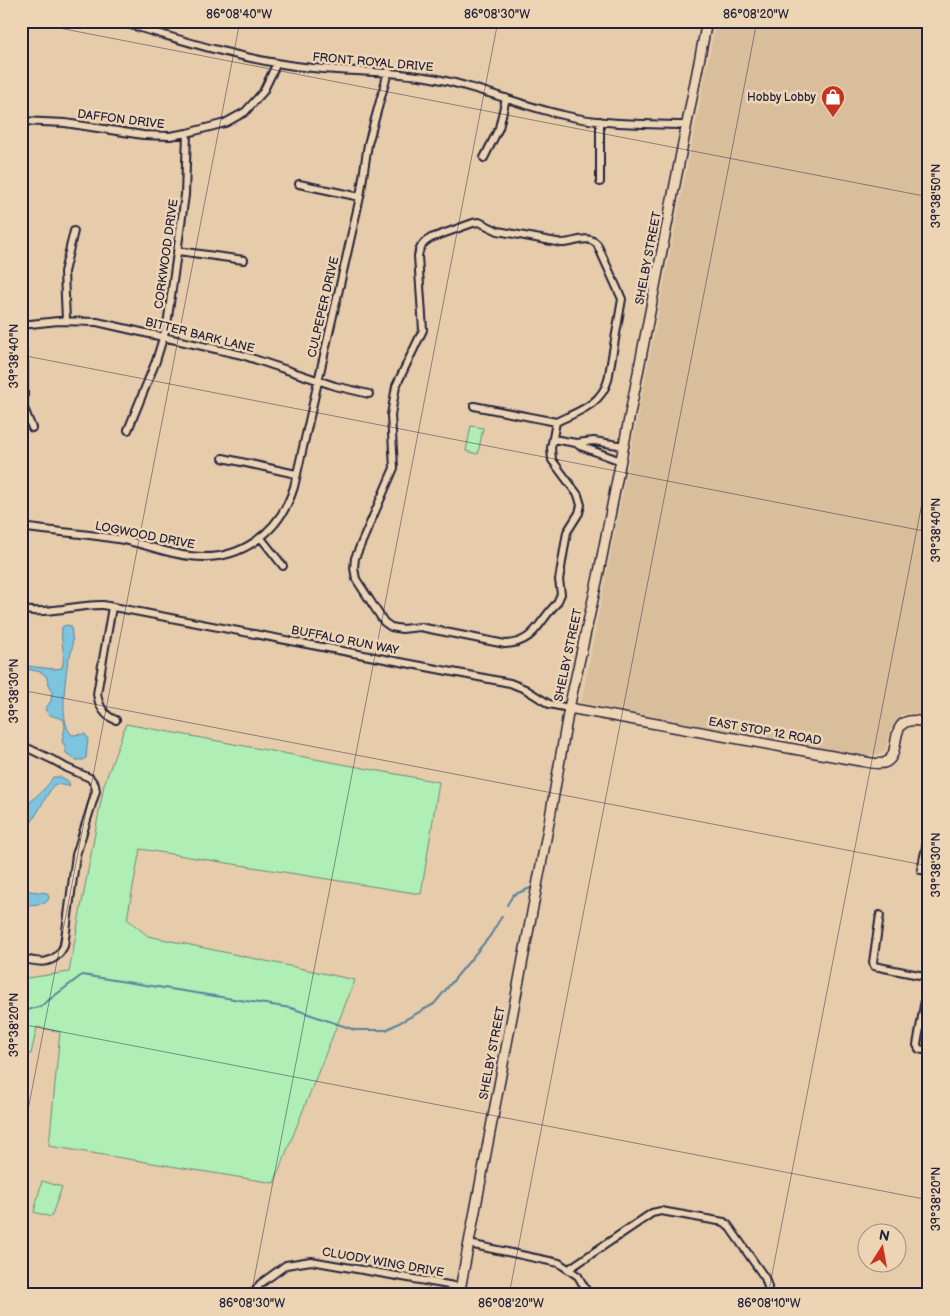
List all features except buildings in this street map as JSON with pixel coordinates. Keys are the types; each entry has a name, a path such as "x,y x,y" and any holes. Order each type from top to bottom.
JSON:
{"street":[{"name":"FRONT ROYAL DRIVE","path":"117,21 236,56 308,67 388,72 446,81 563,115 600,121 629,124 687,125"},
{"name":"SHELBY STREET","path":"460,1291 569,708 598,577 707,21"},
{"name":"DAFFON DRIVE","path":"21,121 65,123 143,135 170,136 187,134 225,123 245,112 263,92 277,63"},
{"name":"CULPEPER DRIVE","path":"261,538 273,527 284,511 292,493 360,197 368,144 388,72"},
{"path":"484,158 499,128 506,98"},
{"path":"600,121 600,182"},
{"name":"CORKWOOD DRIVE","path":"128,430 146,388 164,337 170,312 186,181 187,134"},
{"path":"299,184 360,197"},
{"path":"474,406 556,422 591,405 599,398 606,387 622,303 621,294 597,244 592,239 562,243 498,231 480,222 429,239 420,247 418,256 423,330 397,383 391,415 394,468 355,558 354,568 356,579 384,622 394,628 420,627 505,644 515,644 528,638 539,626 560,599 559,580 567,532 581,507 578,495 552,460 556,422"},
{"path":"66,320 64,272 74,231"},
{"path":"178,251 244,260"},
{"name":"BITTER BARK LANE","path":"21,325 66,320 97,322 242,355 317,380 369,394"},
{"path":"21,339 24,366 24,408 32,428"},
{"path":"553,439 576,443 594,441 624,446"},
{"path":"576,443 621,461"},
{"path":"223,458 296,474"},
{"name":"LOGWOOD DRIVE","path":"21,527 123,540 182,555 206,558 219,557 238,551 261,538"},
{"path":"261,538 282,566"},
{"name":"BUFFALO RUN WAY","path":"22,610 39,611 91,604 112,607 510,683 525,689 549,704 569,708"},
{"path":"112,607 97,694 99,705 110,718 116,720"},
{"path":"21,621 22,610"},
{"name":"EAST STOP 12 ROAD","path":"569,708 860,761 883,763 889,760 893,752 899,727 903,723 911,720 929,724"},
{"path":"21,958 44,962 56,956 64,946 76,854 96,794 96,786 90,778 22,746"},
{"path":"929,833 921,870 929,871"},
{"path":"880,915 874,966 929,977 917,1045 919,1049 929,1051"},
{"path":"569,1269 652,1213 661,1211 724,1222 728,1225 765,1278 768,1287 766,1295"},
{"path":"469,1244 552,1260 569,1269 582,1282 589,1295"},
{"name":"CLUODY WING DRIVE","path":"253,1295 260,1284 286,1265 311,1261 460,1291"}],"shaded area":[{"path":"716,21 929,21 929,716 913,713 901,715 890,732 885,750 881,754 860,755 581,703"}],"green space":[{"path":"471,426 483,428 478,454 466,451"},
{"path":"126,724 439,782 421,894 140,849 127,919 148,936 355,980 274,1183 49,1146 60,1032 37,1027 31,1054 21,1054 21,976 28,978 69,972 104,785"},
{"path":"42,1181 62,1187 51,1217 34,1212"}],"water":[{"path":"66,625 71,626 72,652 68,659 65,688 65,720 72,735 85,734 88,738 86,758 83,760 76,760 66,753 62,742 65,727 64,720 46,712 45,709 51,701 52,692 46,676 41,672 22,668 26,666 62,668 62,627"},
{"path":"53,777 61,777 68,781 70,785 55,784 52,787 21,845 20,825 24,809 46,787"},
{"path":"21,890 47,893 49,897 45,903 24,906 21,904"}],"waterway":[{"path":"507,905 513,895 533,887"},
{"path":"21,1012 41,1006 82,975 291,1008 355,1030 386,1030 434,1004 490,936 502,916"}],"place":[{"name":"Hobby Lobby","path":"833,118"}]}
